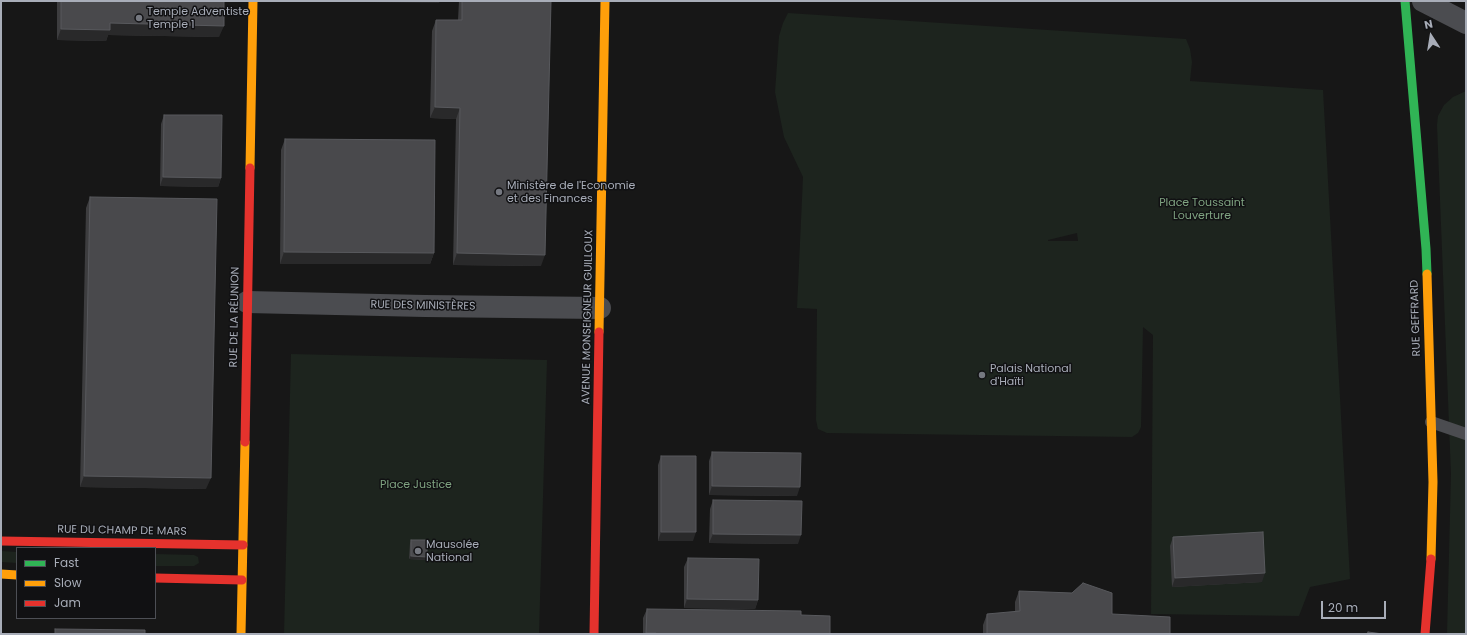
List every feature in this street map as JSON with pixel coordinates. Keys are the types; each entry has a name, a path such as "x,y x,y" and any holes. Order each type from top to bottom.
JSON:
{"street":[{"name":"RUE DE LA RÉUNION","path":"241,634 253,1"},
{"name":"AVENUE MONSEIGNEUR GUILLOUX","path":"594,634 605,1"},
{"name":"RUE GEFFRARD","path":"1404,1 1426,249 1433,482 1432,539 1424,634"},
{"path":"1423,1 1466,23"},
{"name":"RUE DES MINISTÈRES","path":"247,302 600,308"},
{"name":"RUE DU CHAMP DE MARS","path":"1,541 243,545"},
{"path":"1,574 16,575"},
{"path":"156,578 242,580"}],"lane":[{"path":"1431,422 1466,434"}],"green space":[{"name":"Place Toussaint Louverture","path":"788,13 1186,39 1190,49 1192,62 1190,81 1323,90 1350,579 1310,587 1299,616 1151,614 1153,335 1143,327 1141,427 1138,433 1132,437 827,433 818,429 816,420 817,309 797,308 803,177 784,137 775,92 779,36","holes":["1077,233 1078,241 1048,241 1048,240"]},
{"path":"1466,91 1466,634 1447,634 1451,474 1437,125 1438,116 1444,105 1453,97"},
{"name":"Place Justice","path":"291,354 547,360 539,634 284,634"},
{"path":"1,551 16,552 16,563 1,562"},
{"path":"156,554 194,555 198,557 199,563 194,566 156,566"}],"building":[{"name":"Temple Adventiste Temple 1","path":"61,1 224,1 224,26 110,23 110,30 61,29"},
{"name":"Ministère de l'Economie et des Finances","path":"462,1 551,1 545,255 457,253 460,108 435,107 436,20 462,20"},
{"path":"164,115 222,115 221,178 163,177"},
{"path":"285,139 435,140 434,253 284,252"},
{"path":"90,197 217,199 211,478 84,476"},
{"path":"712,452 801,453 800,487 712,486"},
{"path":"661,456 696,456 696,532 661,532"},
{"path":"713,500 802,501 801,535 713,534"},
{"path":"1263,532 1265,573 1175,578 1173,537"},
{"name":"Mausolée National","path":"411,540 427,540 427,557 411,556"},
{"path":"688,558 759,559 758,600 687,599"},
{"path":"1083,583 1112,593 1112,614 1170,617 1170,634 987,634 987,614 1020,611 1019,591 1072,593"},
{"path":"647,609 801,611 801,615 830,616 830,634 646,633"},
{"path":"55,629 145,630 145,634 55,634"},
{"path":"1368,632 1383,634 1367,634"}],"traffic: fast":[{"path":"1405,1 1427,274"}],"traffic: slow":[{"path":"250,168 253,1"},
{"path":"599,332 605,1"},
{"path":"1427,274 1433,482 1431,559"},
{"path":"241,634 245,442"},
{"path":"1,574 16,575"}],"traffic: jam":[{"path":"245,442 250,168"},
{"path":"594,634 599,332"},
{"path":"1,541 243,545"},
{"path":"1425,634 1431,559"},
{"path":"156,578 242,580"}],"place":[{"name":"Temple Adventiste Temple 1","path":"139,18"},
{"name":"Ministère de l'Economie et des Finances","path":"499,192"},
{"name":"Palais National d'Haïti","path":"982,375"},
{"name":"Mausolée National","path":"418,551"}]}
